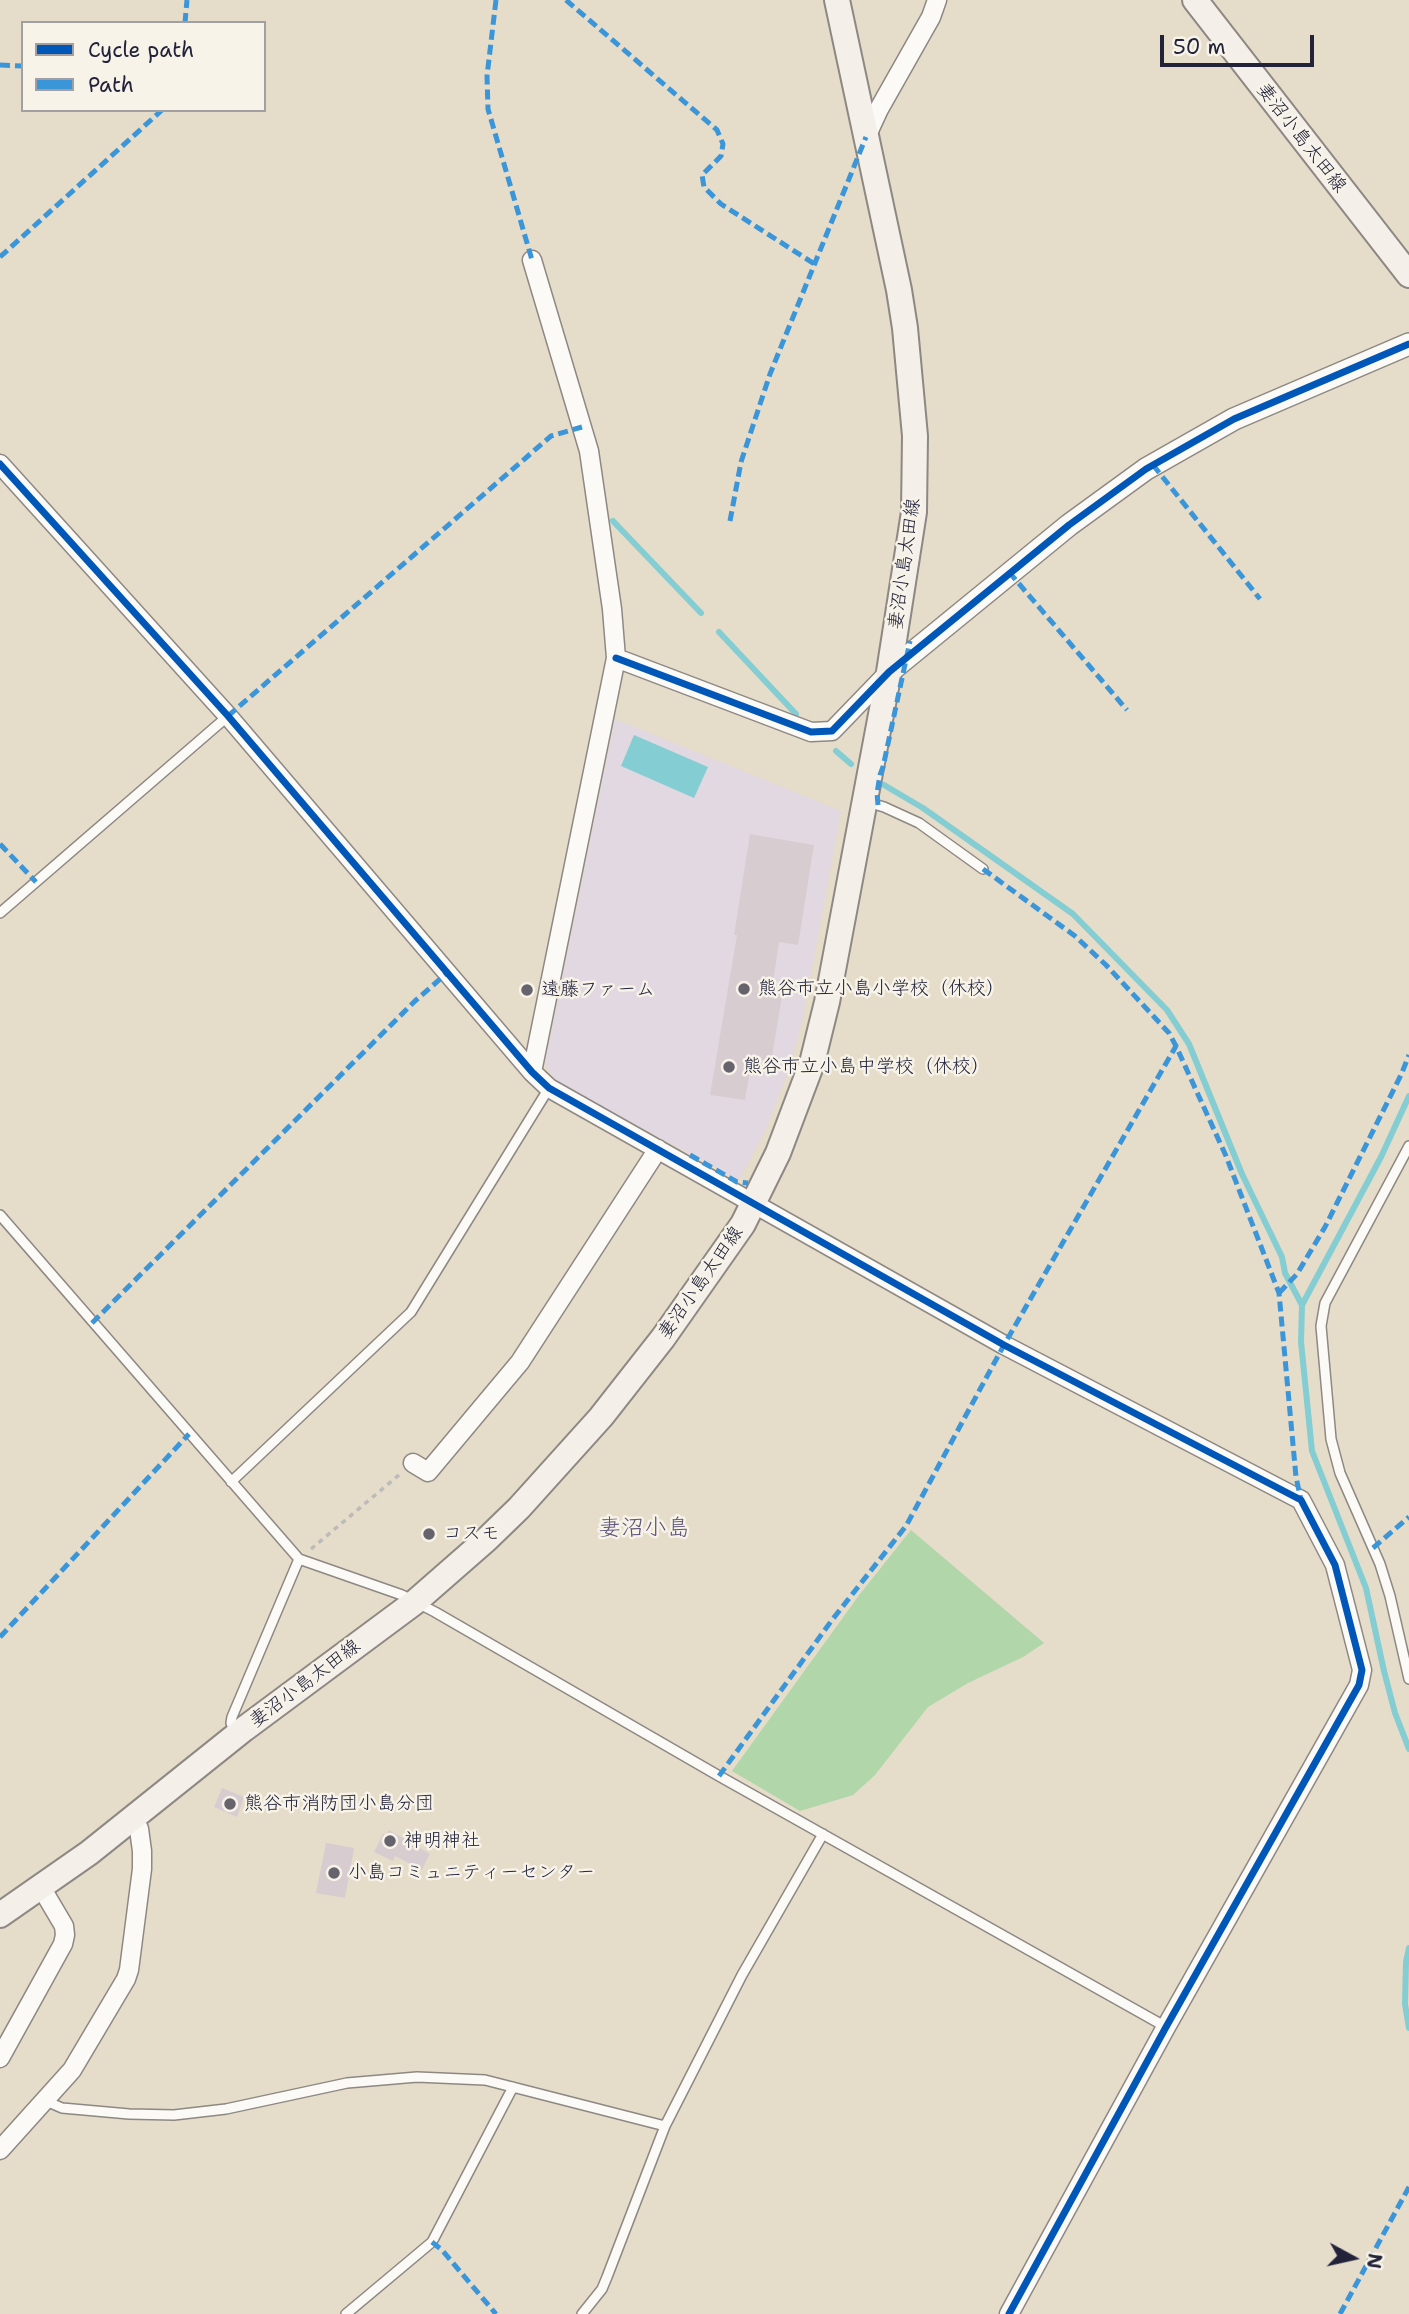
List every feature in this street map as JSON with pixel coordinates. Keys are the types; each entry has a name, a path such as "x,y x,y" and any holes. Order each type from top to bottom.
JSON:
{"main road":[{"name":"妻沼小島太田線","path":"0,1915 41,1887 415,1602 519,1508 600,1417 728,1248 755,1203 794,1116 812,1063 832,976 889,672 913,523 915,436 899,290 837,0"},
{"name":"妻沼小島太田線","path":"1195,0 1409,275"}],"street":[{"path":"866,137 931,17 937,0"},
{"path":"532,260 589,451 612,609 616,658 532,1072"},
{"path":"616,658 811,732 832,731 889,672 1069,524 1146,469 1234,419 1409,344"},
{"path":"0,464 228,716 532,1072 550,1088 1004,1345 1301,1500 1335,1564 1362,1670 1359,1685 1166,2026 1009,2314"},
{"path":"412,1463 428,1472 520,1362 658,1149"},
{"path":"0,2150 72,2070 130,1970 142,1851 139,1829 133,1817"},
{"path":"0,2058 63,1944 64,1926 41,1887"}],"lane":[{"path":"0,913 228,716"},
{"path":"865,802 884,807 919,823 983,869"},
{"path":"231,1482 411,1312 550,1088"},
{"path":"1409,1146 1325,1303 1321,1326 1331,1439 1340,1473 1380,1564 1409,1679"},
{"path":"0,1215 299,1559 415,1602 1166,2026"},
{"path":"236,1736 231,1723 232,1717 299,1559"},
{"path":"582,2314 607,2277 665,2126 742,1975 823,1834"},
{"path":"46,2101 62,2108 174,2115 226,2109 347,2082 417,2077 485,2080 665,2126"},
{"path":"346,2314 432,2242 513,2087"}],"path":[{"path":"299,1559 412,1463"}],"shaded area":[{"path":"615,719 841,811 802,1021 791,1063 766,1129 739,1180 556,1082 545,1064"}],"green space":[{"path":"911,1530 1044,1643 1023,1657 968,1683 928,1707 875,1775 853,1795 800,1811 732,1771 860,1594"}],"water":[{"path":"634,735 708,767 694,798 621,766"}],"building":[{"path":"750,834 814,845 798,945 779,942 772,988 783,990 770,1068 751,1065 745,1100 710,1095 737,935 734,935"},
{"path":"222,1788 244,1797 237,1817 214,1807"},
{"path":"389,1830 430,1854 422,1870 395,1856 393,1861 374,1852 383,1834 386,1835"},
{"path":"326,1843 354,1848 345,1898 316,1893"}],"waterway":[{"path":"613,521 701,613"},
{"path":"719,632 796,714"},
{"path":"836,751 851,764"},
{"path":"884,785 923,808 1073,914 1167,1010 1189,1044 1242,1174 1282,1257 1285,1273 1302,1305"},
{"path":"1409,1096 1381,1157 1302,1305 1301,1342 1312,1451 1366,1588 1395,1713 1409,1749"},
{"path":"1409,1948 1405,2004 1409,2028"}],"marked path":[{"path":"185,21 187,0"},
{"path":"496,0 487,76 488,109 532,260"},
{"path":"566,0 717,130 723,144 721,156 702,175 704,187 721,204 816,265"},
{"path":"0,65 21,66"},
{"path":"0,257 160,112"},
{"path":"730,521 741,462 770,374 866,137"},
{"path":"228,716 551,436 582,427"},
{"path":"1153,465 1260,599"},
{"path":"1009,572 1127,710"},
{"path":"878,805 880,775 910,641"},
{"path":"0,844 36,882"},
{"path":"983,869 1075,936 1169,1033 1176,1046 1226,1156 1279,1293 1296,1477 1301,1500"},
{"path":"92,1323 415,1001 447,973"},
{"path":"719,1776 832,1620 906,1526 1004,1345 1176,1046"},
{"path":"1279,1293 1297,1274 1325,1227 1409,1055"},
{"path":"690,1155 737,1182 748,1183"},
{"path":"0,1637 189,1434"},
{"path":"1373,1548 1409,1517"},
{"path":"1340,2314 1409,2187"},
{"path":"432,2242 442,2250 496,2314"}],"cycle path":[{"path":"616,658 811,732 832,731 889,672 1069,525 1146,469 1234,419 1409,344"},
{"path":"0,464 228,716 532,1072 549,1088 1004,1345 1301,1500 1335,1565 1362,1670 1359,1685 1166,2027 1009,2314"}],"place":[{"name":"熊谷市立小島小学校（休校）","path":"744,989"},
{"name":"遠藤ファーム","path":"527,990"},
{"name":"熊谷市立小島中学校（休校）","path":"729,1067"},
{"name":"コスモ","path":"429,1534"},
{"name":"熊谷市消防団小島分団","path":"230,1804"},
{"name":"神明神社","path":"390,1841"},
{"name":"小島コミュニティーセンター","path":"334,1873"}],"district":[{"name":"妻沼小島","path":"644,1529"}]}
